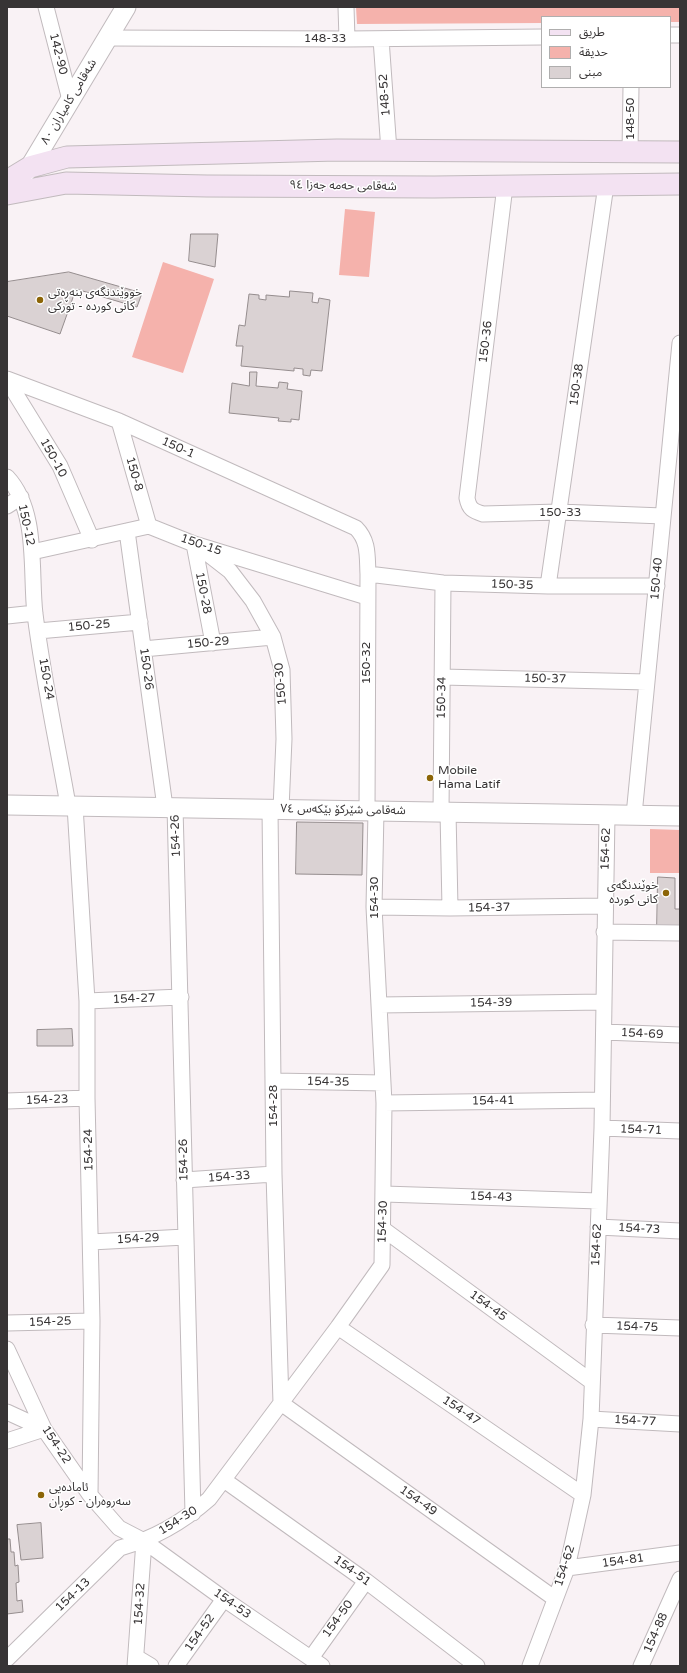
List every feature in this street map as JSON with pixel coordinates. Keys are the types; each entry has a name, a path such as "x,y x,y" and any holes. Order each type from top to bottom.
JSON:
{"main road":[{"path":"7,181 30,167 67,157 390,151 680,152"},
{"name":"شەقامی حەمە جەزا ٩٤","path":"7,194 66,182 207,186 505,186 680,184"}],"street":[{"name":"142-90","path":"46,7 70,100"},
{"name":"شەقامی کامیاران ٨٠","path":"7,194 30,167 126,7"},
{"path":"346,7 347,39"},
{"name":"148-33","path":"107,38 381,39 541,37"},
{"name":"148-52","path":"381,39 390,151"},
{"name":"148-50","path":"630,152 631,88"},
{"name":"150-38","path":"548,586 606,185"},
{"name":"150-36","path":"467,498 505,186"},
{"name":"150-40","path":"634,815 663,516 674,465 680,343"},
{"name":"150-1","path":"7,380 119,421 347,524"},
{"name":"150-10","path":"7,380 60,466 92,540"},
{"name":"150-8","path":"119,421 149,526"},
{"name":"150-12","path":"7,477 21,498 32,552"},
{"path":"7,506 21,498"},
{"name":"150-33","path":"467,498 470,508 483,514 559,512 663,516"},
{"name":"150-32","path":"347,524 356,528 365,538 367,545 372,811"},
{"path":"32,552 92,540 149,526"},
{"name":"150-15","path":"149,526 194,544 367,597"},
{"name":"150-26","path":"127,531 143,649 170,807"},
{"name":"150-30","path":"194,544 230,571 253,601 273,637 282,670 284,739 275,809"},
{"name":"150-28","path":"194,544 213,642"},
{"name":"150-24","path":"32,552 35,613 72,806"},
{"name":"150-35","path":"368,574 442,583 548,586 657,586"},
{"name":"150-34","path":"442,583 444,812 450,908"},
{"path":"7,616 35,613"},
{"name":"150-25","path":"38,631 140,622"},
{"name":"150-29","path":"143,649 273,637"},
{"name":"150-37","path":"442,677 647,682"},
{"name":"شەقامی شێرکۆ بێکەس ٧٤","path":"7,804 680,816"},
{"name":"154-24","path":"72,806 88,1001 87,1098 92,1321 90,1495"},
{"name":"154-26","path":"170,807 181,997 185,1237 193,1513"},
{"name":"154-28","path":"275,809 274,1174 281,1403"},
{"name":"154-30","path":"144,1541 193,1513 209,1500 338,1327 382,1265 384,1103 374,907 372,811"},
{"name":"154-62","path":"530,1666 554,1598 567,1568 583,1495 590,1419 602,1128 604,906 607,815"},
{"name":"154-37","path":"374,907 450,908 604,906"},
{"path":"604,932 680,933"},
{"name":"154-27","path":"88,1001 181,997"},
{"name":"154-39","path":"379,1005 604,1002"},
{"name":"154-69","path":"604,1032 680,1036"},
{"name":"154-35","path":"274,1081 383,1083"},
{"name":"154-23","path":"7,1101 87,1098"},
{"name":"154-41","path":"384,1103 602,1100"},
{"name":"154-71","path":"602,1128 680,1131"},
{"name":"154-33","path":"184,1180 274,1174"},
{"name":"154-43","path":"384,1194 599,1201"},
{"name":"154-73","path":"598,1228 680,1231"},
{"name":"154-45","path":"383,1229 592,1382"},
{"name":"154-29","path":"91,1242 185,1237"},
{"path":"382,1265 399,1241"},
{"name":"154-25","path":"7,1323 92,1321"},
{"name":"154-75","path":"593,1325 680,1328"},
{"name":"154-47","path":"338,1327 583,1495"},
{"name":"154-22","path":"7,1349 44,1429 90,1495 119,1528 144,1541"},
{"name":"154-49","path":"281,1403 554,1598"},
{"path":"7,1412 44,1429"},
{"name":"154-77","path":"590,1419 680,1424"},
{"path":"7,1442 44,1429"},
{"name":"154-51","path":"224,1480 366,1581 477,1666"},
{"name":"154-53","path":"144,1541 224,1599 316,1662"},
{"name":"154-13","path":"7,1659 120,1548 144,1541"},
{"name":"154-32","path":"136,1662 144,1541"},
{"name":"154-81","path":"567,1568 680,1554"},
{"name":"154-88","path":"642,1666 680,1579"},
{"name":"154-50","path":"316,1662 366,1581"},
{"name":"154-52","path":"176,1666 224,1599"},
{"path":"136,1662 151,1666"}],"green space":[{"path":"356,7 680,7 680,22 671,22 671,16 541,16 541,23 357,24"},
{"path":"345,209 375,212 369,277 339,275"},
{"path":"163,262 214,279 183,373 132,357"},
{"path":"650,829 680,830 680,873 650,873"}],"building":[{"path":"191,234 218,234 215,267 189,261"},
{"name":"خووێندنگەی بنەڕەتی کانی کوردە - تورکی","path":"69,272 142,293 137,307 76,289 60,334 7,316 7,282"},
{"path":"290,291 313,293 312,302 318,303 319,298 330,300 322,371 311,370 310,376 303,375 303,369 294,368 294,371 241,366 243,346 236,346 239,325 245,326 249,294 259,295 259,299 266,300 266,295 289,297"},
{"path":"250,372 257,372 256,386 278,388 279,382 288,383 287,389 302,391 299,420 291,419 291,422 278,421 279,418 229,413 232,383 249,386"},
{"path":"297,822 363,823 362,875 296,874"},
{"name":"خوێندنگەی کانی کوردە","path":"658,877 675,878 675,909 680,909 680,930 657,930"},
{"path":"72,1029 73,1046 37,1046 37,1030"},
{"path":"41,1523 43,1558 21,1560 17,1525"},
{"path":"7,1539 10,1539 11,1552 14,1552 15,1566 18,1565 19,1582 16,1583 17,1601 22,1600 23,1612 7,1614"}],"place":[{"name":"خووێندنگەی بنەڕەتی کانی کوردە - تورکی","path":"40,300"},
{"name":"Mobile Hama Latif","path":"430,778"},
{"name":"خوێندنگەی کانی کوردە","path":"666,893"},
{"name":"ئامادەیی سەروەران - کوڕان","path":"41,1495"}]}
